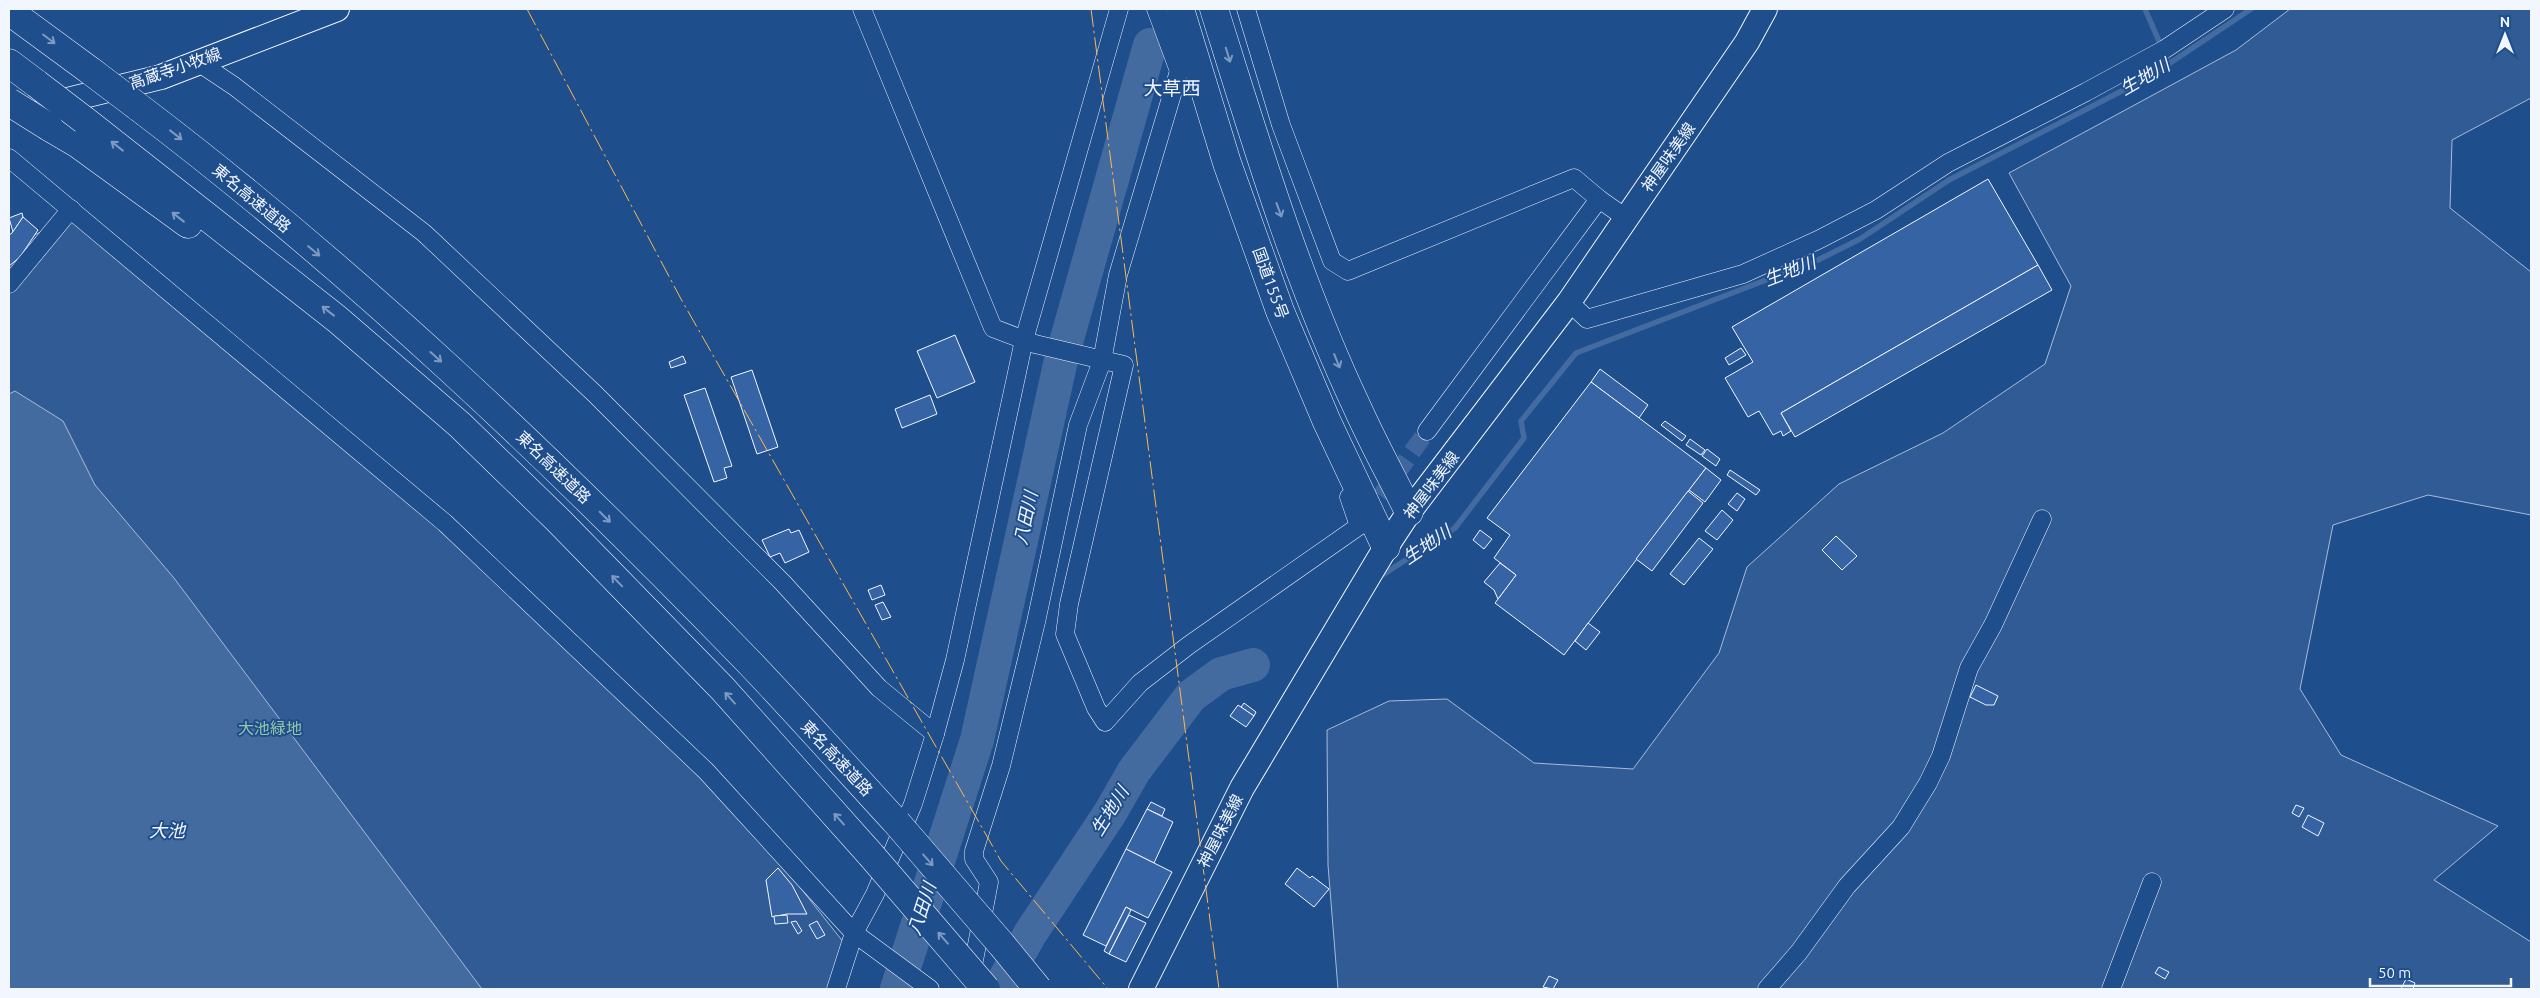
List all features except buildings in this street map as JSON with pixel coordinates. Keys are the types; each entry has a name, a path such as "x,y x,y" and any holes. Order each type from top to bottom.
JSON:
{"highway":[{"name":"国道155号","path":"1180,9 1185,59 1227,163 1280,311 1328,422 1386,547"},
{"name":"国道155号","path":"1214,9 1259,154 1313,302 1356,406 1409,512"},
{"name":"東名高速道路","path":"9,11 181,139 363,292 487,403 584,495 749,662 896,823 1038,989"},
{"path":"9,63 338,319 460,425 558,520 722,688 871,855 986,989"},
{"path":"9,102 78,144 174,214 558,520"}],"main road":[{"name":"高蔵寺小牧線","path":"9,114 161,76 337,9"},
{"name":"神屋味美線","path":"1141,989 1242,788 1386,547 1409,512 1569,302 1746,42 1765,9"}],"street":[{"path":"862,9 993,328 1030,342 1124,365 1068,604 1065,634 1096,708 1105,722 1140,683 1189,645 1359,526 1355,510 1292,372 1216,171 1185,59 1156,9"},
{"path":"836,989 854,933 875,894 913,804 935,734 956,660 1030,342 1119,9"},
{"path":"1246,9 1280,125 1332,261 1348,271 1574,178 1626,218"},
{"path":"1569,302 1587,319 1743,274 1818,240 1876,210 1948,163 2165,49 2225,9"},
{"path":"968,989 988,882 974,859 974,851 1005,747 1036,622 1078,425 1098,360 1118,275 1185,59"},
{"path":"198,62 234,86 424,233 595,394 783,583 879,688 935,734"},
{"path":"9,158 445,523 706,771 854,933 927,988"},
{"path":"1427,431 1599,199"},
{"path":"9,284 71,209"},
{"path":"1767,989 1799,952 1846,886 1901,827 1928,783 1941,756 1969,668 1993,626 2042,519"},
{"path":"2111,989 2152,882"}],"green space":[{"path":"2290,9 2531,9 2531,98 2452,140 2450,208 2531,272 2531,515 2428,495 2333,525 2300,689 2341,755 2498,826 2434,880 2531,942 2531,989 1338,989 1328,865 1327,730 1389,701 1447,699 1534,763 1633,769 1719,653 1747,567 1839,484 1943,433 2045,364 2071,286 2009,173 2236,50"},
{"name":"大池緑地","path":"70,218 441,529 699,776 784,867 848,948 832,989 9,989 9,247"}],"water":[{"name":"大池","path":"15,391 63,421 95,485 174,578 482,989 9,989 9,394"}],"waterway":[{"path":"2145,9 2169,64"},
{"name":"生地川","path":"1384,574 1455,528 1524,438 1521,421 1576,353 1818,260 1860,239 1949,180 2149,77 2251,9"},
{"name":"八田川","path":"897,989 977,740 1061,360 1150,45"},
{"name":"生地川","path":"999,989 1030,934 1110,813 1134,771 1191,696 1221,674 1253,665"}],"tunnel":[{"path":"1365,518 1427,431"}],"power":[{"path":"527,9 681,299 1001,861 1108,989"},
{"path":"1091,9 1219,989"}],"district":[{"name":"大草西","path":"1172,88"}]}
